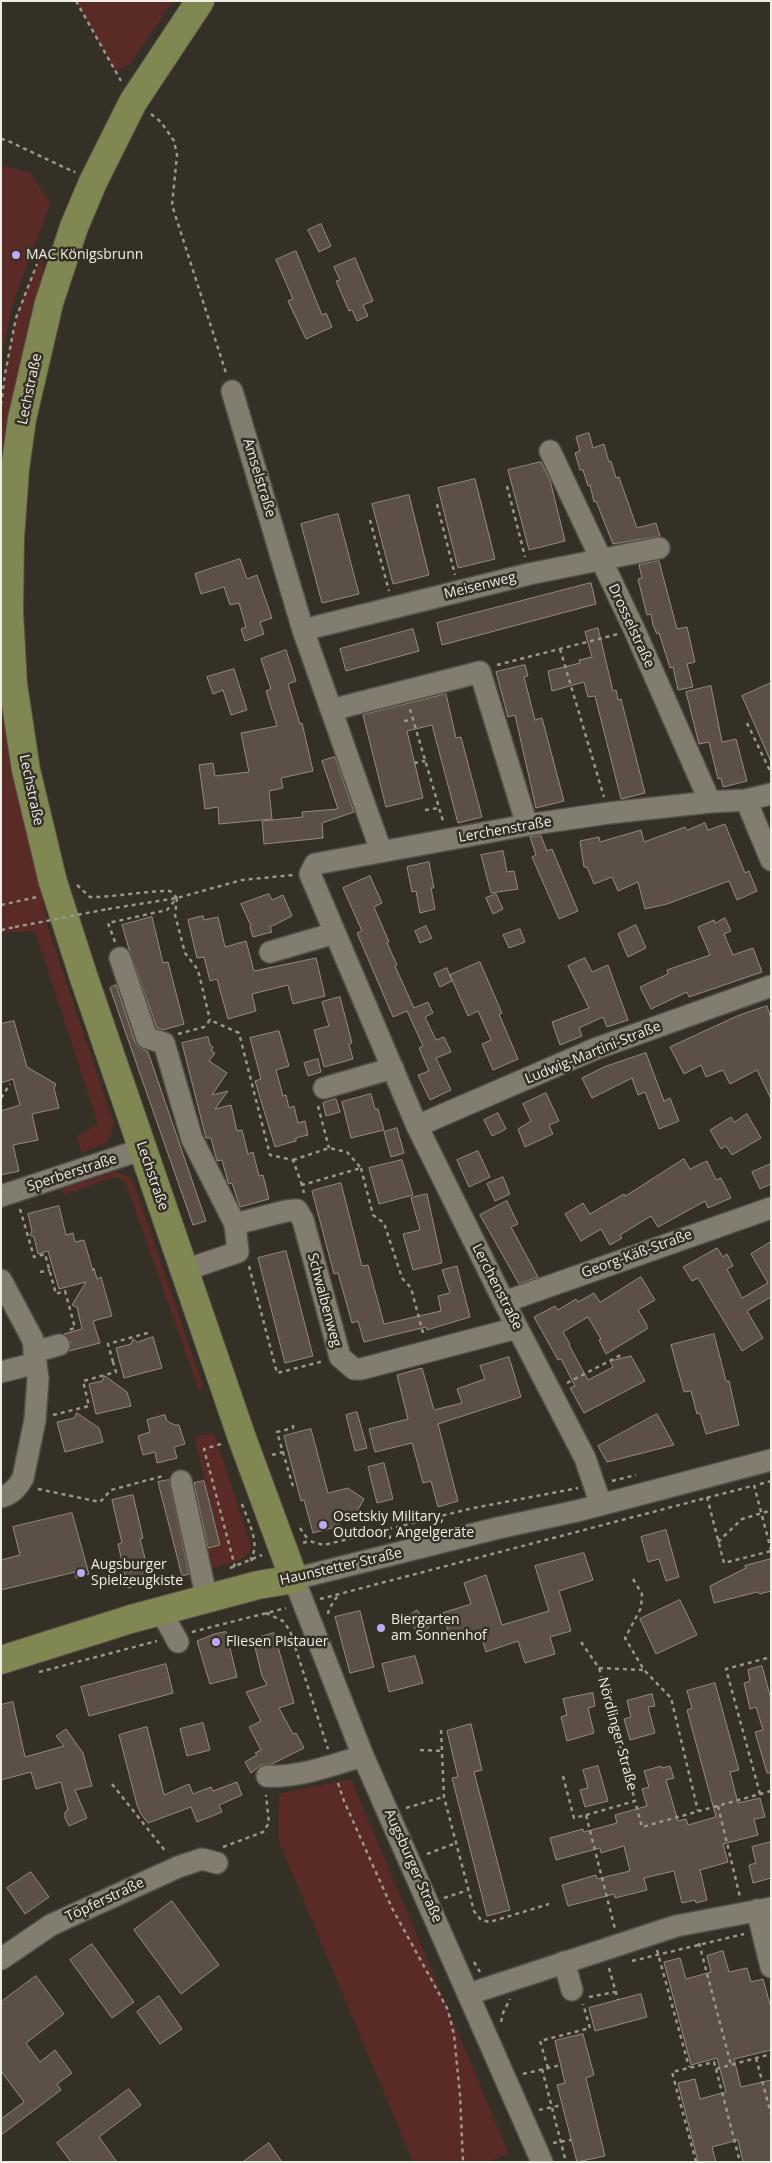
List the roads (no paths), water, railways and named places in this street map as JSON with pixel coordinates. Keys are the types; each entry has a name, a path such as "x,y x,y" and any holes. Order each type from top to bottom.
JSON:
{"main road":[{"name":"Lechstraße","path":"200,1 133,102 93,182 74,228 49,303 22,419 6,538 13,684 26,770 53,882 84,978 242,1438 294,1579"},
{"name":"Haunstetter Straße","path":"1,1660 161,1611 258,1586 294,1579"}],"street":[{"name":"Amselstraße","path":"232,391 303,630 381,852"},
{"name":"Drosselstraße","path":"550,450 634,630 710,802"},
{"name":"Meisenweg","path":"303,630 529,574 600,558 659,548"},
{"path":"332,710 480,672 527,825"},
{"name":"Lerchenstraße","path":"598,1495 585,1458 517,1328 417,1126 310,874 315,864 527,825 608,813 746,800 771,794"},
{"path":"746,800 771,860"},
{"path":"270,952 335,933"},
{"path":"120,958 148,1038 164,1043 192,1139 235,1224 238,1252 185,1270"},
{"name":"Ludwig-Martini-Straße","path":"417,1126 595,1049 771,986"},
{"path":"324,1088 392,1068"},
{"name":"Sperberstraße","path":"8,1194 143,1149"},
{"name":"Georg-Käß-Straße","path":"504,1302 771,1208"},
{"name":"Schwalbenweg","path":"235,1224 297,1210 303,1220 340,1357 354,1369 361,1370 517,1328"},
{"path":"1,1280 33,1340 38,1379 35,1420 19,1485 7,1496 1,1497"},
{"path":"1,1372 35,1358 63,1338"},
{"name":"Haunstetter Straße","path":"294,1579 598,1495 704,1488 771,1460"},
{"path":"181,1481 207,1600"},
{"name":"Augsburger Straße","path":"294,1579 363,1756 543,2154"},
{"path":"161,1611 176,1639"},
{"path":"267,1776 280,1777 363,1756"},
{"name":"Töpferstraße","path":"1,1959 51,1925 178,1867 209,1861"},
{"path":"469,1994 564,1962 620,1958 653,1934 694,1922 758,1915 771,1967"},
{"path":"564,1962 572,1990"}],"place":[{"name":"MAC Königsbrunn","path":"16,255"},
{"name":"Osetskiy Military, Outdoor, Angelgeräte","path":"323,1525"},
{"name":"Augsburger Spielzeugkiste","path":"81,1573"},
{"name":"Biergarten am Sonnenhof","path":"381,1628"},
{"name":"Fliesen Pistauer","path":"216,1642"}]}
